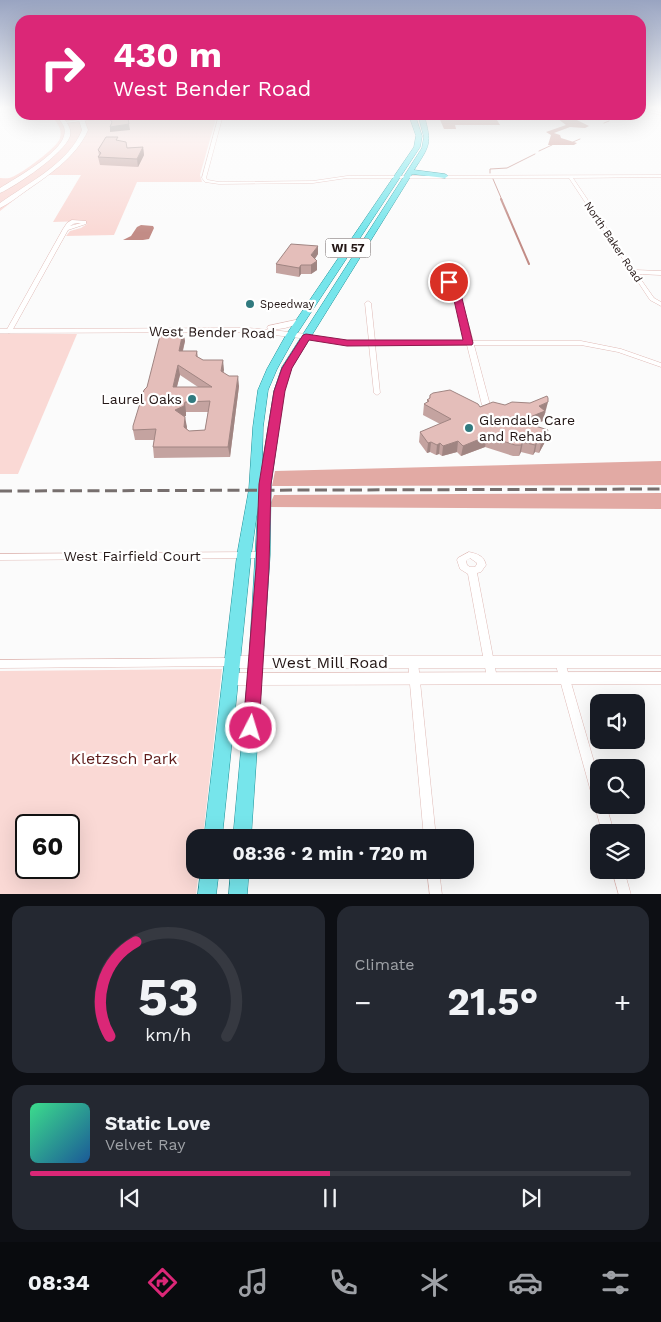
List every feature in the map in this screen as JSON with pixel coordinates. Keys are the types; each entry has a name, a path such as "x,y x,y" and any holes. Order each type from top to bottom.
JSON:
{"main road":[{"name":"WI 57","path":"214,829 244,555 255,489 258,427 263,390 272,369 291,335 382,196 415,150"},
{"name":"WI 57","path":"243,829 255,679 263,555 265,484 279,391 287,368 424,150"},
{"path":"409,174 445,176"},
{"path":"382,196 394,198"},
{"path":"207,894 209,879"},
{"path":"238,894 239,879"}],"street":[{"path":"0,191 57,150"},
{"path":"0,206 74,150"},
{"path":"212,150 204,178 207,181 219,183 309,183 347,177 409,174"},
{"path":"445,176 661,176"},
{"name":"North Baker Road","path":"570,176 652,299 661,304"},
{"path":"4,331 66,229"},
{"path":"633,272 661,273"},
{"path":"457,297 486,405"},
{"path":"368,303 377,393"},
{"path":"248,330 280,327 300,321"},
{"name":"West Bender Road","path":"4,331 248,330 347,343 592,344 619,350 661,365"},
{"name":"West Fairfield Court","path":"0,557 263,555"},
{"path":"472,571 492,678"},
{"path":"413,662 429,829"},
{"path":"560,662 590,769"},
{"name":"West Mill Road","path":"0,664 661,662"},
{"name":"West Mill Road","path":"230,679 661,678"},
{"path":"434,879 436,894"},
{"path":"621,879 625,894"}],"green space":[{"path":"50,150 207,150 200,175 202,182 137,182 114,235 66,236 70,231 87,224 84,221 53,222 81,175 46,175 0,211 0,178 11,178"},
{"path":"0,334 77,334 18,474 0,474"},
{"name":"Kletzsch Park","path":"222,669 204,829 186,829 186,879 198,879 196,894 0,894 0,671"}],"shaded area":[{"path":"141,225 153,226 154,228 149,239 123,240 131,236 137,227"},
{"path":"661,461 661,485 272,486 275,471"},
{"path":"661,493 661,509 269,507 274,495"}],"building":[{"path":"98,150 142,150 137,159 98,157 101,153"},
{"path":"291,244 318,246 311,255 317,261 311,265 301,265 299,268 276,264"},
{"name":"Laurel Oaks","path":"161,332 183,332 179,351 197,351 196,356 203,360 223,360 221,371 229,376 238,376 228,447 153,447 156,429 133,430 144,390 147,387","holes":["178,365 212,387 173,387","210,401 205,430 189,431 184,427 185,417 175,410 184,406 185,402"]},
{"name":"Glendale Care and Rehab","path":"450,390 478,404 480,407 493,402 505,405 512,402 530,403 547,396 548,402 539,406 545,411 520,421 548,430 541,443 537,442 535,445 523,442 521,445 515,445 487,436 463,446 458,441 443,446 440,443 437,445 431,442 428,443 420,432 451,419 424,404 429,401 427,400 433,393"}],"waterway":[{"path":"490,173 490,169 507,168 535,154"},
{"path":"493,179 502,200"},
{"path":"501,199 529,264"}],"railway":[{"path":"0,491 661,489"}],"place":[{"name":"Speedway","path":"250,304"},
{"name":"Laurel Oaks","path":"192,399"},
{"name":"Glendale Care and Rehab","path":"469,428"}],"route":[{"path":"251,728 263,555 265,484 279,391 287,368 306,337 335,342 372,344 468,343 455,286 449,282"}]}
